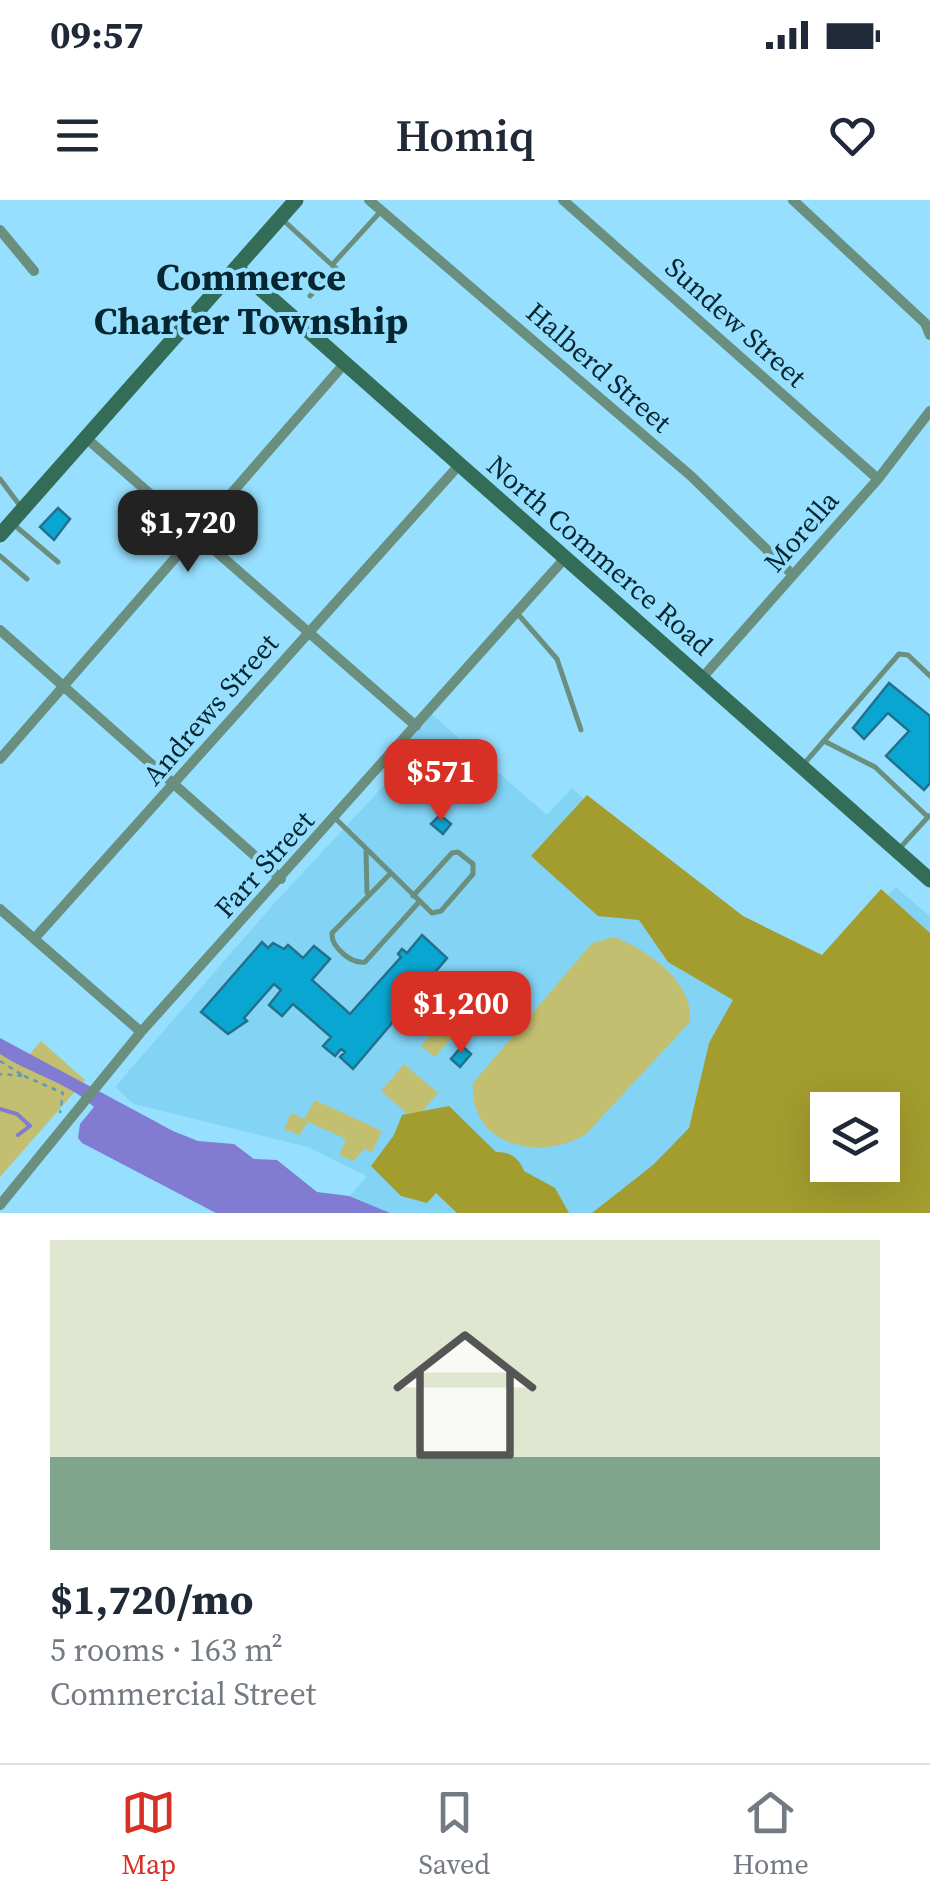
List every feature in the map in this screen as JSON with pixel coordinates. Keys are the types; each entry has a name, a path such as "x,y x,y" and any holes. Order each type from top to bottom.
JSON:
{"main road":[{"path":"6,529 296,200"},
{"name":"North Commerce Road","path":"238,268 930,880"}],"street":[{"name":"Halberd Street","path":"369,200 691,476 793,575"},
{"name":"Sundew Street","path":"563,200 878,479"},
{"path":"793,200 863,261 925,323 930,335"},
{"path":"0,230 34,271"},
{"path":"2,751 198,534 345,363"},
{"name":"Morella","path":"702,678 878,479 930,411"},
{"path":"86,438 416,726"},
{"name":"Andrews Street","path":"34,939 460,464"},
{"name":"Farr Street","path":"0,1205 141,1032 566,557"},
{"path":"0,630 281,879"},
{"path":"0,909 141,1032"}],"lane":[{"path":"332,265 381,210"},
{"path":"280,218 336,268 310,296"},
{"path":"0,479 23,509"},
{"path":"6,529 58,562"},
{"path":"0,556 26,579"},
{"path":"517,613 556,658 581,730"},
{"path":"802,766 899,654 908,655 929,673"},
{"path":"824,741 874,767 929,815 898,851"},
{"path":"335,818 412,896 432,913 439,912 473,874 473,864 458,852 452,853 412,896"},
{"path":"365,848 367,893"},
{"path":"390,874 367,893 331,936 357,963 368,960 420,902"}],"path":[{"path":"0,1061 63,1093 62,1110 52,1125 59,1131"},
{"path":"0,1074 24,1076"}],"shaded area":[{"path":"430,713 547,815 572,788 801,992 896,887 930,917 930,1213 335,1213 367,1176 308,1147 134,1104 115,1087 271,907 390,779 380,770"},
{"path":"587,795 743,916 822,955 881,889 930,933 930,1213 592,1213 653,1165 689,1128 709,1043 733,1000 668,962 639,920 598,916 531,856"},
{"path":"614,937 654,959 677,981 685,994 690,1022 586,1134 549,1147 511,1143 495,1135 475,1105 473,1083 592,943"},
{"path":"444,1019 458,1030 435,1057 421,1046"},
{"path":"0,1038 173,1131 198,1141 234,1144 254,1159 277,1160 317,1192 349,1196 390,1213 216,1213 82,1143 78,1138 80,1124 94,1107 73,1091 0,1054"},
{"path":"41,1041 85,1080 0,1177 0,1044 22,1063"},
{"path":"404,1064 438,1093 415,1120 381,1091"},
{"path":"315,1100 382,1131 372,1152 364,1149 353,1161 339,1155 346,1139 308,1122 299,1135 284,1129 291,1113 304,1119"},
{"path":"449,1106 496,1152 513,1156 524,1171 555,1188 569,1213 457,1213 436,1193 427,1203 401,1196 371,1166 394,1135 402,1115"}],"building":[{"path":"58,508 70,519 54,540 40,527"},
{"path":"889,683 930,716 930,783 924,790 886,756 909,731 888,713 864,739 853,728"},
{"path":"440,815 451,824 443,834 431,824"},
{"path":"422,935 447,958 353,1069 340,1057 345,1052 341,1049 335,1056 323,1046 331,1037 293,1004 282,1016 269,1005 281,990 274,984 244,1018 247,1021 228,1034 201,1012 262,942 268,948 273,943 284,949 288,945 303,958 314,946 330,959 312,980 350,1014 401,957 398,954 402,949 407,953"},
{"path":"449,973 464,987 456,995 441,982"},
{"path":"427,982 450,1003 453,992 462,1001 451,1007 425,985"},
{"path":"467,989 482,1003 474,1012 459,998"},
{"path":"462,1046 471,1054 460,1067 451,1059"}],"waterway":[{"path":"0,1109 17,1114 30,1126 18,1135"}],"district":[{"name":"Commerce Charter Township","path":"251,298"}]}
